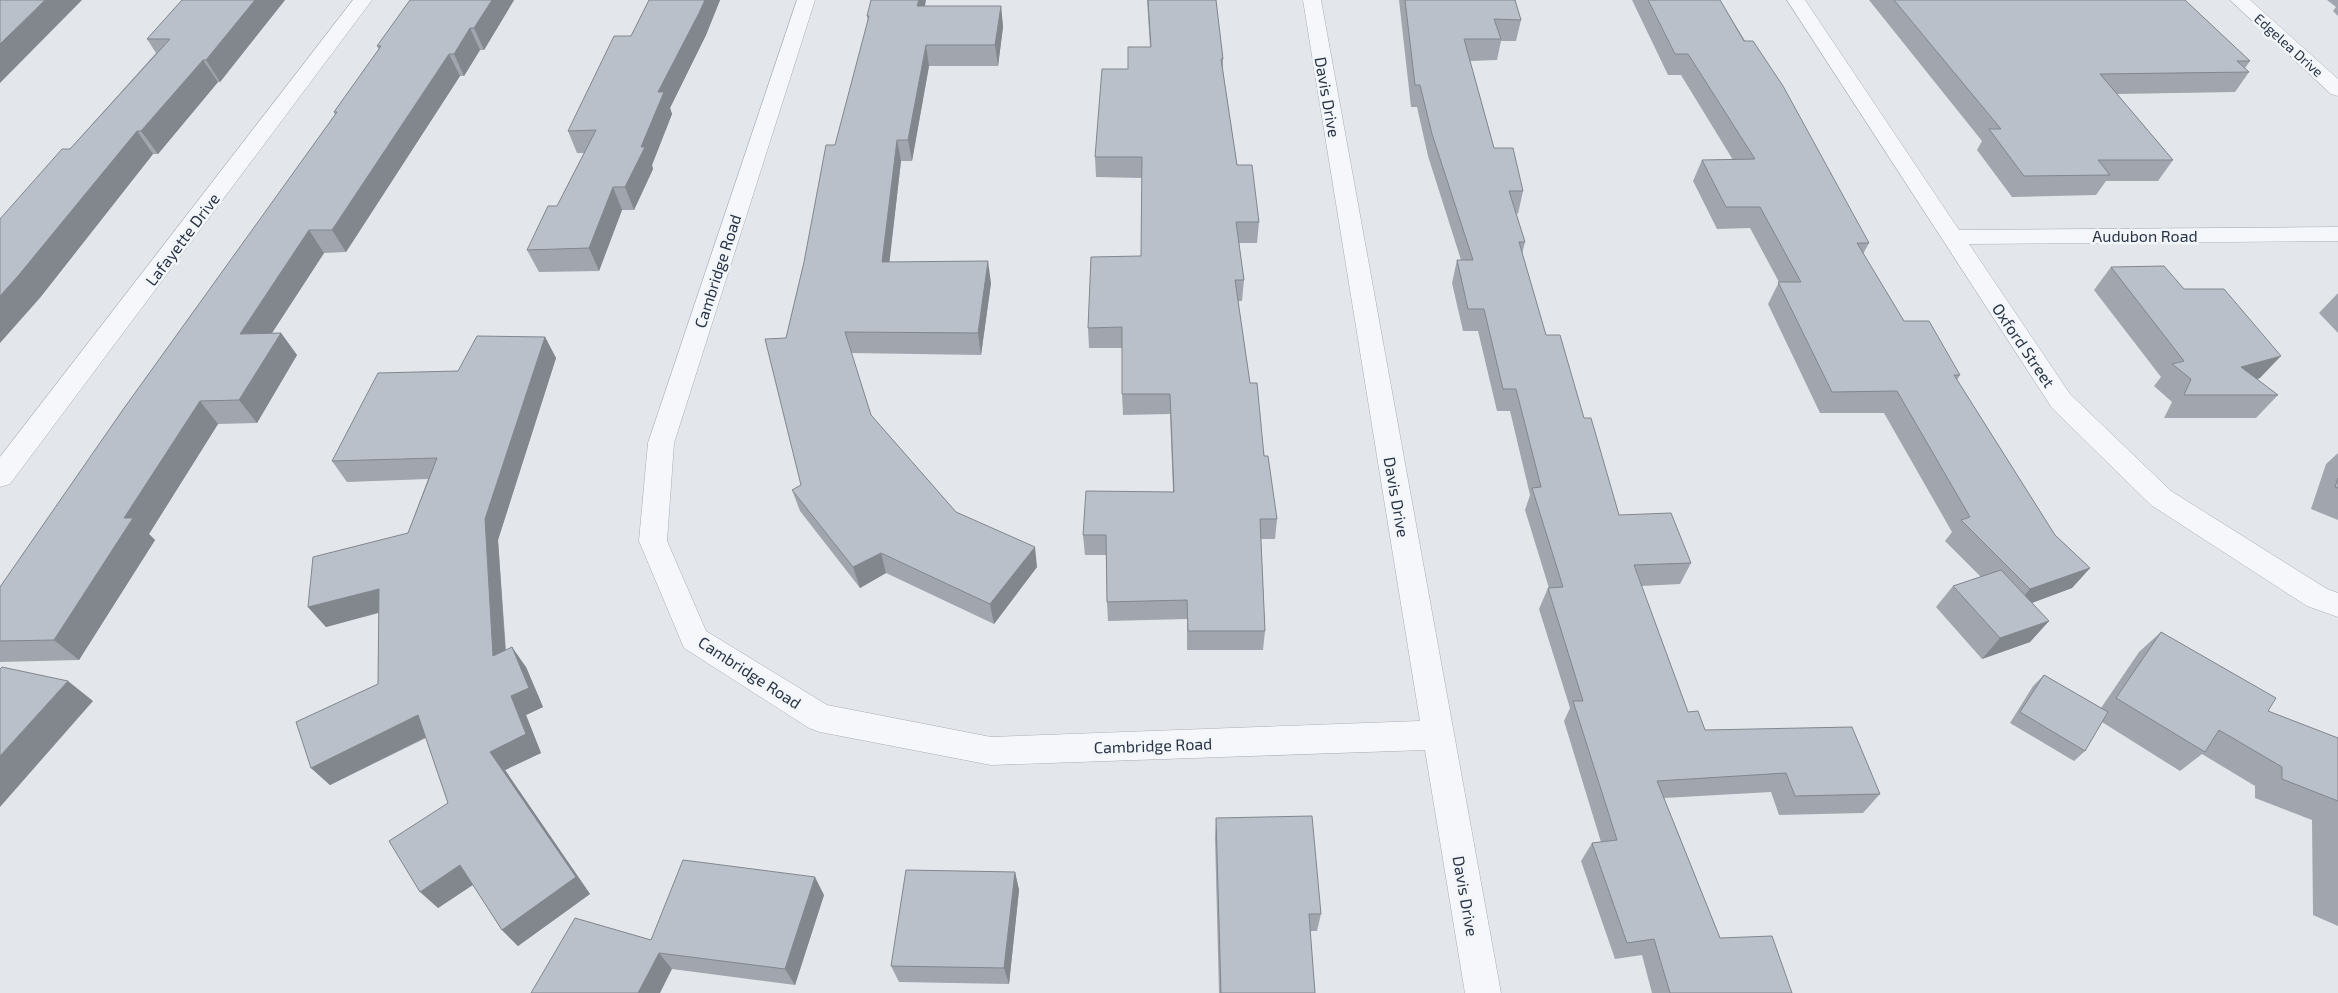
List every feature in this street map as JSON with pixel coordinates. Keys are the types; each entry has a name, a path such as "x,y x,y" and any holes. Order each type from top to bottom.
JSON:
{"street":[{"name":"Lafayette Drive","path":"0,477 363,0"},
{"name":"Cambridge Road","path":"806,0 661,443 653,540 695,640 820,718 991,751 1437,735"},
{"name":"Davis Drive","path":"1312,0 1437,735 1483,993"},
{"name":"Oxford Street","path":"1796,0 2061,401 2161,498 2317,598 2338,605"},
{"name":"Edgelea Drive","path":"2239,0 2338,90"},
{"name":"Audubon Road","path":"1952,237 2338,234"}],"building":[{"path":"0,0 45,0 0,44"},
{"path":"182,0 255,0 206,60 203,60 141,131 137,131 0,296 0,219 62,149 70,149 170,39 147,39"},
{"path":"410,0 492,0 474,28 470,28 454,54 449,54 332,230 309,230 240,334 281,333 239,400 200,401 124,518 133,518 54,640 0,641 0,587 122,411 337,112 334,112 381,46 377,46"},
{"path":"649,0 705,0 658,92 664,92 641,147 645,147 625,187 613,187 589,248 527,250 548,206 557,206 596,130 568,131 614,36 631,36"},
{"path":"871,0 919,0 917,6 1001,6 995,45 926,45 908,140 897,140 882,262 988,261 978,333 845,332 871,415 956,512 1035,547 990,604 881,553 853,567 792,490 801,485 765,339 786,338 804,262 826,145 835,145 869,16 867,16"},
{"path":"1148,0 1216,0 1223,59 1221,59 1237,165 1252,165 1259,222 1236,222 1244,280 1235,280 1250,383 1257,383 1264,456 1268,456 1277,519 1260,519 1265,631 1188,631 1187,600 1107,602 1106,535 1083,535 1086,491 1174,492 1170,394 1122,394 1122,327 1088,328 1091,257 1141,256 1142,157 1095,157 1102,69 1128,69 1128,47 1151,47"},
{"path":"1405,0 1515,0 1521,20 1494,19 1501,39 1464,39 1494,148 1513,148 1523,191 1509,191 1525,242 1519,242 1546,335 1560,335 1584,418 1591,418 1619,515 1671,513 1691,563 1634,565 1688,712 1698,711 1705,730 1852,727 1880,794 1795,796 1786,773 1657,781 1720,938 1772,936 1792,993 1670,993 1654,939 1627,943 1592,843 1617,840 1573,701 1583,701 1548,588 1563,587 1532,488 1541,487 1516,389 1503,389 1484,309 1468,309 1457,260 1473,260 1432,134 1420,85 1415,85"},
{"path":"1648,0 1720,0 1744,41 1753,41 1783,86 1869,243 1857,243 1904,321 1929,321 1960,375 1954,375 2055,535 2090,568 2030,589 1961,520 1970,517 1897,391 1832,392 1778,282 1801,282 1760,207 1726,207 1702,160 1755,159 1688,54 1675,54"},
{"path":"1894,0 2185,0 2250,61 2237,61 2249,72 2100,74 2173,160 2098,160 2110,175 2024,176 1989,129 2001,129"},
{"path":"2164,266 2184,289 2224,289 2281,356 2241,367 2278,395 2184,395 2191,379 2172,364 2184,361 2111,267"},
{"path":"477,336 545,337 485,519 493,656 512,647 529,688 511,696 526,734 490,752 576,877 502,930 460,865 420,892 389,841 448,803 418,715 311,768 296,722 378,684 379,589 308,607 313,557 408,533 437,458 332,461 378,373 458,371"},
{"path":"2001,570 2049,621 2000,638 1953,586"},
{"path":"2161,632 2276,698 2268,711 2338,738 2338,801 2282,779 2282,767 2219,730 2205,752 2116,698"},
{"path":"2,667 68,681 0,756 0,669"},
{"path":"2044,675 2108,712 2085,751 2020,712"},
{"path":"1312,816 1321,914 1309,914 1315,993 1221,993 1216,818"},
{"path":"683,860 815,877 785,969 659,953 638,993 531,993 575,918 651,940"},
{"path":"906,870 1015,872 1004,968 891,966"}]}
